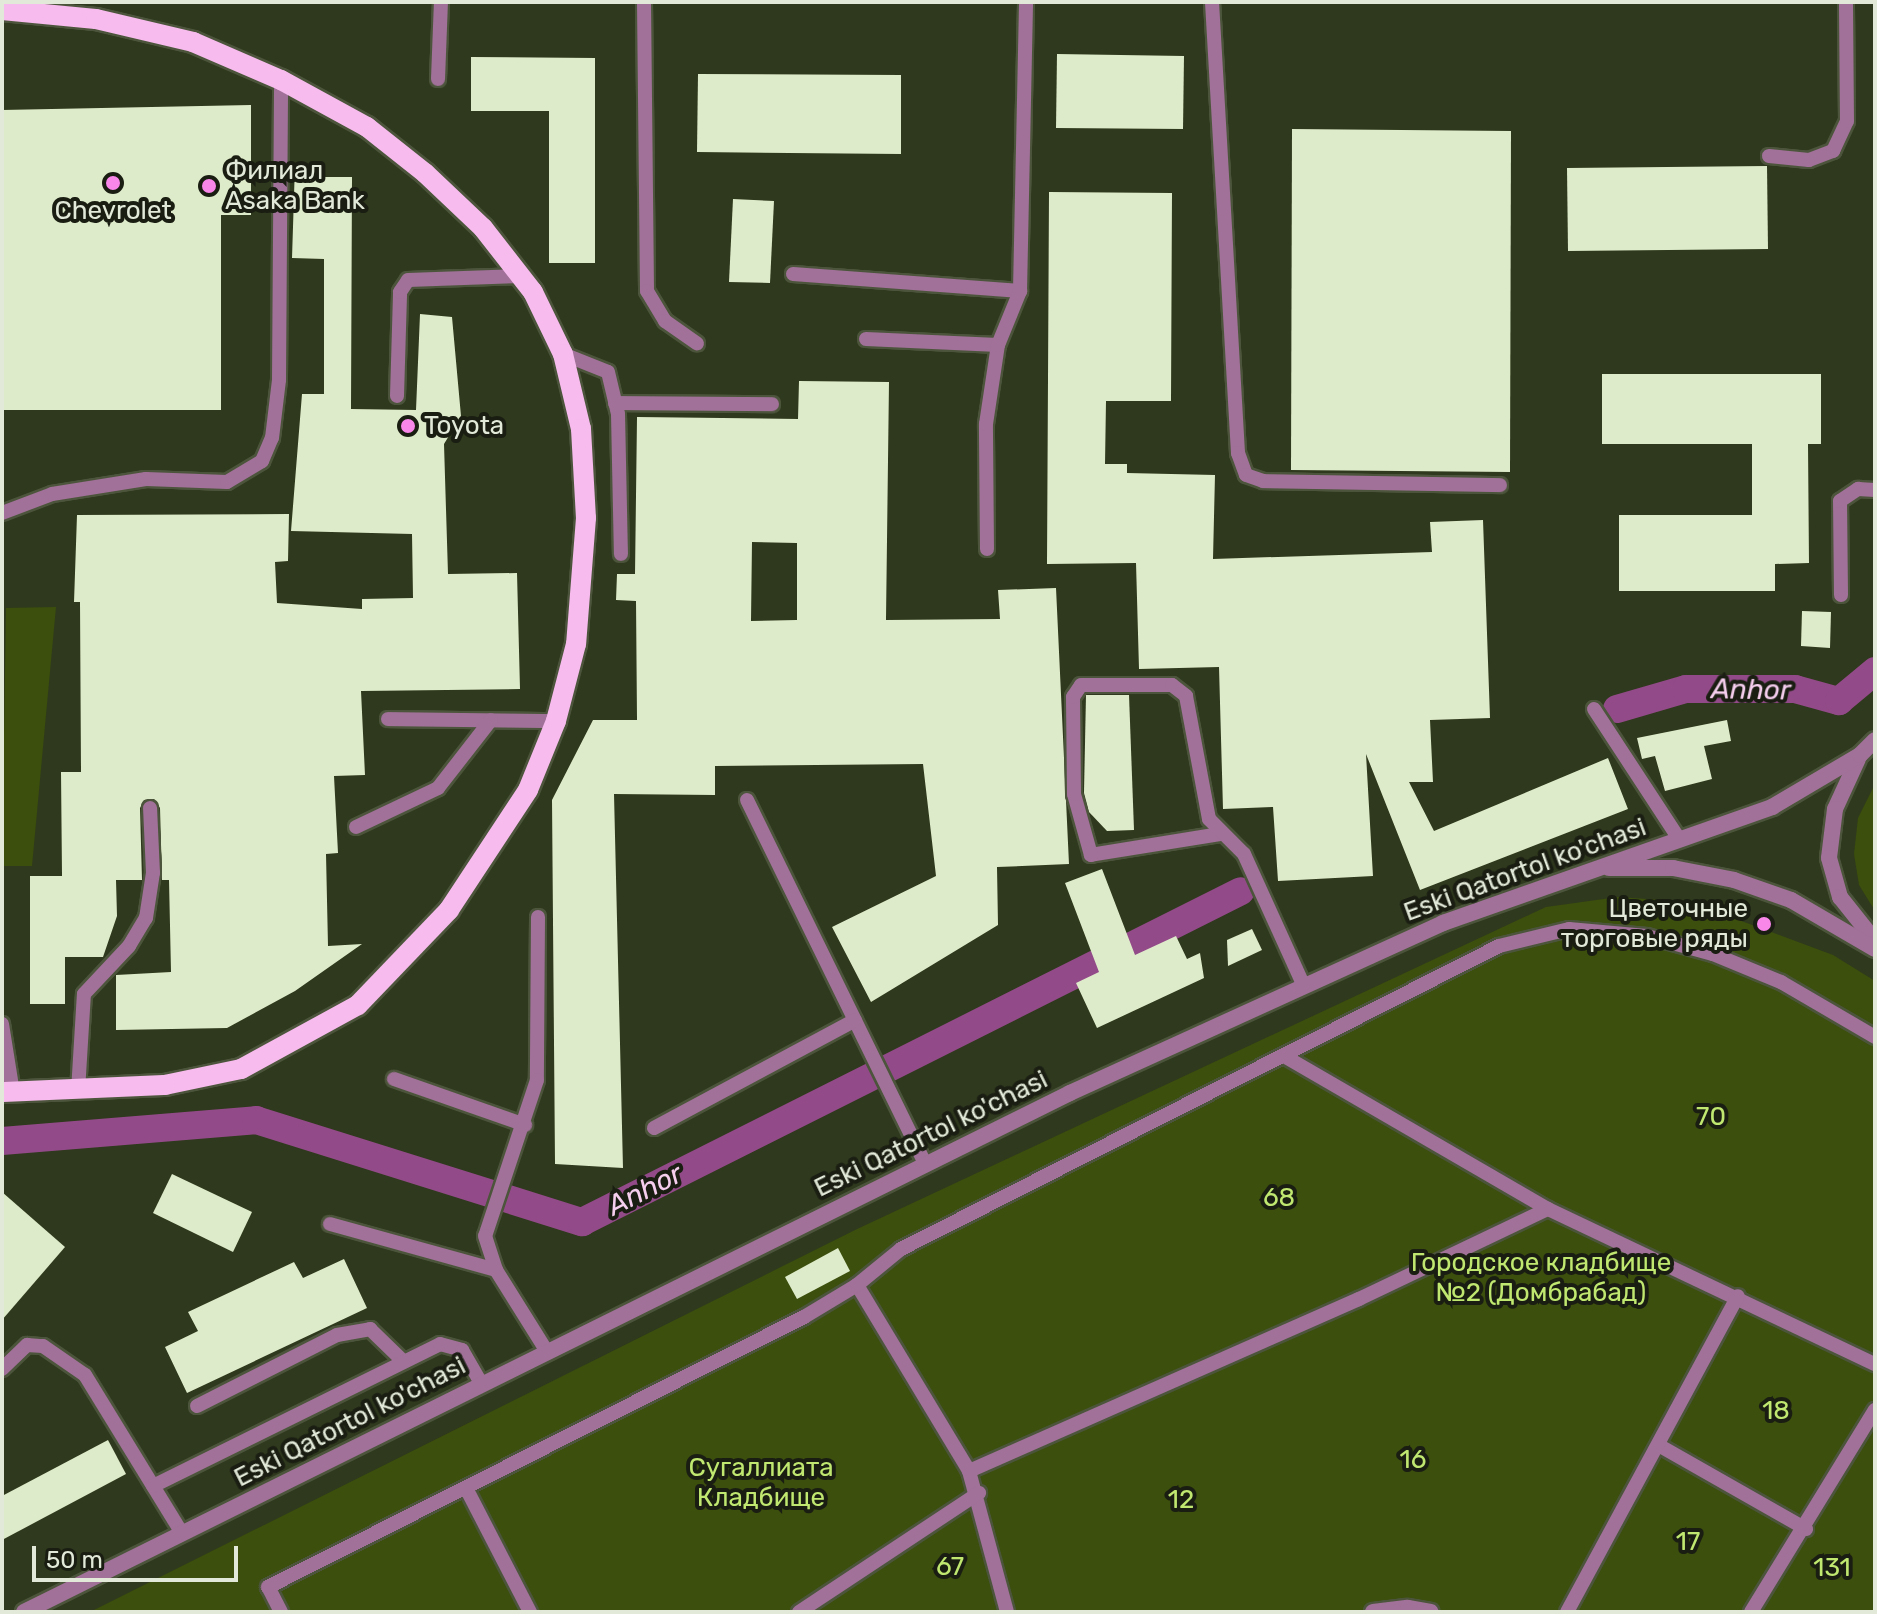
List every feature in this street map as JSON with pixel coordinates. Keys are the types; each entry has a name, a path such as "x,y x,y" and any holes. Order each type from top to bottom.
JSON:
{"main road":[{"path":"2,10 96,19 193,42 281,80 367,127 425,173 483,228 520,276 563,354 581,429 586,518 576,644 556,721 528,790 490,853 449,910 358,1005 241,1069 165,1085 8,1092"}],"street":[{"name":"Eski Qatortol ko'chasi","path":"24,1612 925,1163 1443,923 1772,807 1860,755 1875,740"},
{"path":"1860,755 1835,809 1829,858 1840,897 1875,941"},
{"path":"1584,871 1673,868 1734,880 1791,900 1875,949"},
{"path":"1373,1612 1408,1608 1431,1612"}],"lane":[{"path":"438,79 441,2"},
{"path":"644,2 647,291 665,321 697,343"},
{"path":"987,549 986,424 998,345 1020,291 1026,2"},
{"path":"1212,2 1238,453 1246,475 1263,481 1500,485"},
{"path":"1769,156 1809,160 1833,151 1847,121 1846,2"},
{"path":"2,513 52,494 146,479 227,482 262,461 272,438 279,380 281,80"},
{"path":"793,274 1020,291"},
{"path":"397,396 400,292 408,280 520,276"},
{"path":"866,339 998,345"},
{"path":"563,354 608,372 615,403 621,554"},
{"path":"615,403 772,404"},
{"path":"1841,595 1840,501 1858,489 1875,490"},
{"path":"1220,834 1091,855 1074,794 1073,697 1081,685 1172,685 1186,696 1203,801 1220,834 1244,854 1304,986"},
{"path":"1594,709 1679,839"},
{"path":"388,719 556,721"},
{"path":"356,827 438,788 491,720"},
{"path":"747,800 925,1163"},
{"path":"78,1091 84,994 129,946 146,918 153,873 150,808"},
{"path":"538,917 537,1080 525,1125 485,1236 496,1270 546,1350"},
{"path":"281,1612 268,1587 804,1317 857,1285 901,1249 1499,946 1569,929 1647,936 1713,954 1781,982 1875,1037"},
{"path":"654,1128 855,1020"},
{"path":"2,1024 8,1092"},
{"path":"1284,1056 1548,1209 1738,1296 1875,1364"},
{"path":"394,1079 525,1125"},
{"path":"969,1471 1359,1299 1548,1209"},
{"path":"330,1224 496,1270"},
{"path":"857,1285 969,1471 979,1493 1007,1612"},
{"path":"1567,1612 1660,1446 1738,1296"},
{"path":"197,1406 337,1335 370,1329 404,1362"},
{"path":"153,1486 440,1344 462,1350 481,1383"},
{"path":"2,1369 27,1345 43,1346 85,1375 182,1533"},
{"path":"1751,1612 1806,1529 1875,1410"},
{"path":"1660,1446 1806,1529"},
{"path":"466,1488 530,1612"},
{"path":"799,1612 979,1493"}],"green space":[{"path":"56,607 32,866 2,866 6,608"},
{"path":"1875,784 1875,911 1859,885 1854,854 1858,818"},
{"name":"Городское кладбище №2 (Домбрабад)","path":"1618,897 1690,902 1833,955 1875,981 1875,1612 90,1612 855,1230 1546,907"}],"building":[{"path":"1057,54 1184,56 1183,129 1056,128"},
{"path":"471,57 595,58 595,263 549,263 549,111 471,111"},
{"path":"698,74 901,75 901,154 697,152"},
{"path":"251,105 251,215 221,215 221,410 2,410 2,110"},
{"path":"1292,129 1511,131 1510,472 1291,470"},
{"path":"295,164 324,165 324,177 352,177 351,409 416,410 420,314 452,317 461,416 444,444 448,574 517,573 520,689 361,691 365,775 334,776 338,853 326,854 328,946 362,944 295,991 227,1028 116,1030 116,975 171,972 169,880 162,880 160,808 154,799 144,800 140,808 142,880 116,880 117,916 103,957 65,957 65,1004 30,1004 30,876 62,876 61,772 81,772 80,602 74,602 77,515 289,514 288,561 275,562 277,603 362,609 362,599 413,598 412,534 291,531 302,394 324,394 324,259 292,258"},
{"path":"1767,166 1768,249 1568,251 1567,168"},
{"path":"1049,192 1172,193 1171,401 1106,401 1105,464 1127,464 1127,473 1215,475 1213,559 1432,552 1430,522 1483,520 1490,718 1430,720 1433,782 1409,782 1434,831 1608,758 1628,809 1420,890 1366,754 1373,876 1278,881 1273,807 1223,809 1219,667 1139,669 1136,563 1047,564"},
{"path":"733,199 774,201 770,283 729,282"},
{"path":"1602,374 1821,374 1821,444 1808,444 1809,563 1775,564 1775,591 1619,591 1619,515 1752,515 1752,444 1602,444"},
{"path":"799,381 889,382 886,620 1000,619 998,590 1056,588 1069,864 997,867 998,925 871,1002 832,927 936,876 923,764 715,766 715,795 614,794 623,1168 555,1164 552,800 593,720 637,720 636,601 616,600 617,574 635,574 637,417 798,419","holes":["752,542 797,543 797,620 751,621"]},
{"path":"1802,611 1831,612 1830,648 1801,646"},
{"path":"1086,695 1129,695 1134,830 1107,831 1089,812 1084,793"},
{"path":"1727,720 1731,741 1704,746 1712,779 1665,791 1655,756 1642,759 1637,738"},
{"path":"1102,869 1135,955 1176,936 1187,959 1200,953 1204,978 1097,1028 1076,983 1099,972 1065,883"},
{"path":"1252,929 1262,950 1228,966 1227,940"},
{"path":"172,1174 252,1212 233,1252 153,1213"},
{"path":"2,1192 65,1247 2,1320"},
{"path":"838,1248 850,1271 797,1299 785,1277"},
{"path":"344,1259 367,1308 187,1393 165,1347 198,1331 188,1312 294,1262 303,1278"},
{"path":"108,1440 126,1474 2,1540 2,1496"}],"waterway":[{"name":"Anhor","path":"1617,709 1686,689 1795,689 1839,701 1875,671"},
{"name":"Anhor","path":"2,1141 256,1120 582,1222 1241,891"}],"place":[{"name":"Chevrolet","path":"113,183"},
{"name":"Филиал Asaka Bank","path":"209,186"},
{"name":"Toyota","path":"408,426"},
{"name":"Цветочные торговые ряды","path":"1764,924"}],"park label":[{"name":"70","path":"1711,1117"},
{"name":"68","path":"1279,1198"},
{"name":"18","path":"1776,1411"},
{"name":"16","path":"1413,1460"},
{"name":"Сугаллиата Кладбище","path":"761,1483"},
{"name":"12","path":"1181,1500"},
{"name":"17","path":"1688,1542"},
{"name":"67","path":"950,1567"},
{"name":"131","path":"1832,1568"}]}
